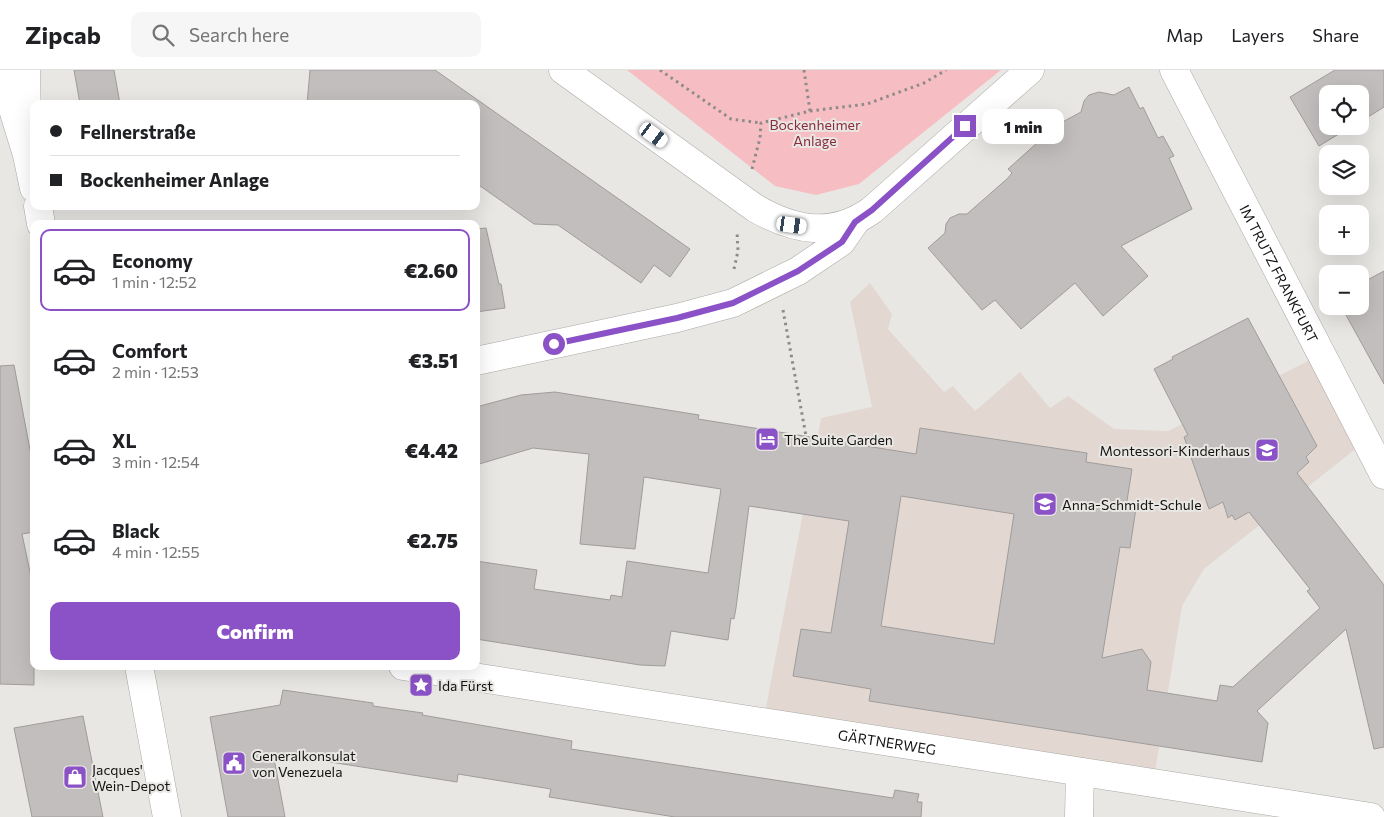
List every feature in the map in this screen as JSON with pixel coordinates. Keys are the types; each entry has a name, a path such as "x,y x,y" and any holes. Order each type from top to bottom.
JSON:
{"street":[{"path":"1,70 30,169"},
{"path":"26,70 27,155"},
{"path":"563,70 744,202 774,220 814,228 832,228 855,222 872,210 1030,70"},
{"name":"IM TRUTZ FRANKFURT","path":"1174,70 1384,475"},
{"path":"480,360 720,308 778,283 842,242 855,222"},
{"path":"140,670 167,817"},
{"name":"GÄRTNERWEG","path":"429,670 1371,817"},
{"path":"1079,817 1080,772"}],"path":[{"path":"660,70 731,119 760,123 810,111 867,104 924,83 946,70"},
{"path":"804,70 810,111"},
{"path":"752,171 760,138 760,123"},
{"path":"778,283 806,436"}],"shaded area":[{"name":"Anna-Schmidt-Schule","path":"870,283 892,314 888,329 944,392 953,386 975,411 1020,372 1050,408 1068,396 1114,429 1168,431 1320,355 1367,440 1204,569 1182,606 1153,784 763,723 821,418 872,407 850,302"}],"green space":[{"name":"Bockenheimer Anlage","path":"627,70 1001,70 859,184 816,195 775,186"}],"building":[{"path":"74,70 114,70 119,100 79,100"},
{"path":"310,70 435,70 478,100 307,100"},
{"path":"1335,70 1384,70 1384,107 1369,116 1369,85 1319,85 1319,135 1337,135 1319,146 1290,97"},
{"path":"1129,87 1140,109 1143,107 1158,138 1163,136 1174,156 1169,158 1192,209 1121,246 1148,276 1103,316 1075,283 1021,329 995,300 982,310 928,248 945,233 946,224 950,218 959,214 967,214 1008,178 1012,173 1008,169 1057,125 1081,112 1084,101 1089,95 1099,92 1114,95"},
{"path":"480,102 690,249 670,277 654,265 641,283 558,225 534,224 480,186"},
{"path":"486,228 499,284 501,284 505,308 480,311 480,229"},
{"path":"1384,271 1384,384 1346,315 1369,315 1369,279"},
{"path":"1248,318 1317,446 1306,457 1309,462 1297,473 1384,585 1384,747 1374,749 1346,629 1257,711 1268,723 1262,762 869,701 871,689 793,676 801,629 831,633 849,521 749,506 736,608 734,619 731,618 728,640 671,631 665,666 640,665 480,640 480,562 537,570 534,589 610,600 611,595 622,597 627,561 708,573 721,489 644,477 635,549 580,544 589,454 533,448 480,464 480,406 521,395 555,392 699,415 698,419 916,454 920,428 1087,453 1086,462 1132,469 1126,507 1136,508 1130,548 1120,547 1102,658 1142,649 1151,662 1147,690 1217,701 1220,685 1233,687 1320,608 1307,591 1310,589 1249,512 1235,520 1232,515 1228,518 1223,502 1209,509 1184,437 1188,435 1154,369 1173,359 1172,357","holes":["901,496 1014,514 994,644 881,626"]},
{"path":"14,365 30,450 30,533 22,534 30,572 30,670 34,670 34,685 0,684 0,366"},
{"path":"283,690 373,703 373,706 423,713 422,715 572,741 571,749 893,798 895,790 919,794 917,802 922,802 921,817 675,817 549,797 551,789 458,774 457,782 273,753 285,817 228,817 210,717 280,705"},
{"path":"83,716 103,817 32,817 14,728"}],"place":[{"name":"The Suite Garden","path":"767,439"},
{"name":"Montessori-Kinderhaus","path":"1267,450"},
{"name":"Anna-Schmidt-Schule","path":"1045,504"},
{"name":"Ida Fürst","path":"421,685"},
{"name":"Generalkonsulat von Venezuela","path":"234,763"},
{"name":"Jacques' Wein-Depot","path":"75,777"}],"route":[{"path":"554,344 720,308 778,283 842,242 855,222 872,210 965,126"}]}
